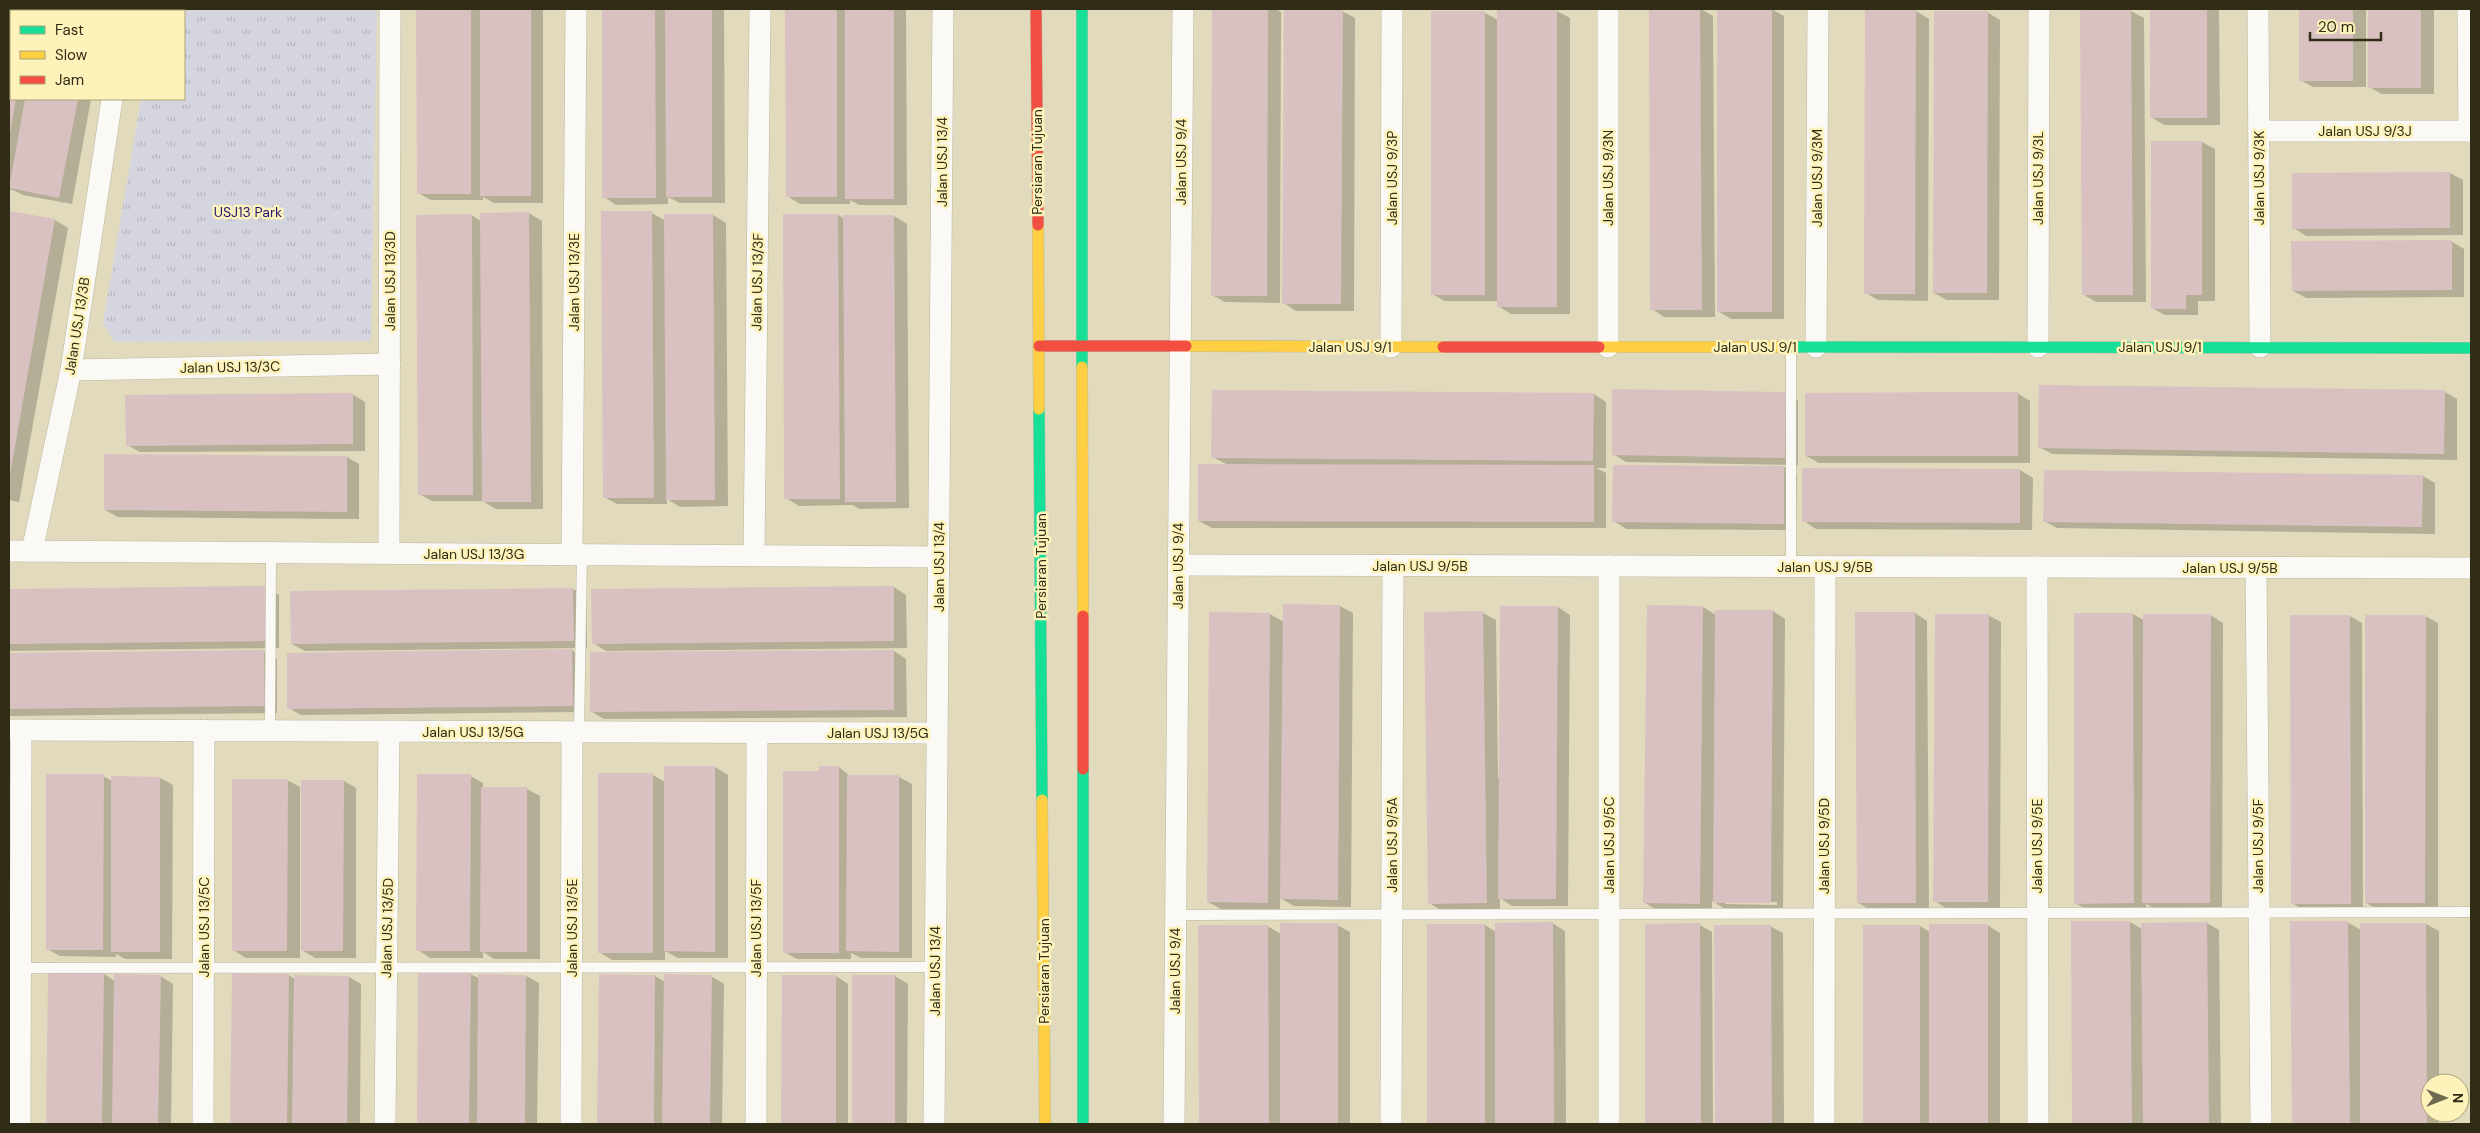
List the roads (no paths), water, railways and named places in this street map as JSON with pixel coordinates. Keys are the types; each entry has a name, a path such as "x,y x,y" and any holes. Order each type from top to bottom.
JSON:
{"main road":[{"name":"Persiaran Tujuan","path":"1036,9 1045,1124"},
{"path":"1082,9 1083,1124"},
{"name":"Jalan USJ 9/1","path":"1039,346 2471,348"}],"street":[{"name":"Jalan USJ 13/3D","path":"389,553 390,9"},
{"name":"Jalan USJ 13/3E","path":"576,9 577,554"},
{"name":"Jalan USJ 13/3F","path":"754,555 760,9"},
{"name":"Jalan USJ 13/4","path":"934,1124 943,9"},
{"name":"Jalan USJ 9/4","path":"1174,1124 1183,9"},
{"name":"Jalan USJ 9/3P","path":"1392,9 1392,347"},
{"name":"Jalan USJ 9/3N","path":"1608,9 1608,347"},
{"name":"Jalan USJ 9/3M","path":"1816,347 1818,9"},
{"name":"Jalan USJ 9/3L","path":"2038,348 2039,9"},
{"name":"Jalan USJ 9/3K","path":"2258,9 2260,348"},
{"path":"2468,9 2470,130"},
{"name":"Jalan USJ 13/3B","path":"32,551 71,370 112,100"},
{"name":"Jalan USJ 9/3J","path":"2259,131 2470,130"},
{"name":"Jalan USJ 13/3C","path":"71,370 390,364"},
{"name":"Jalan USJ 13/3G","path":"9,551 939,557"},
{"name":"Jalan USJ 9/5B","path":"1178,565 2471,568"},
{"name":"Jalan USJ 9/5A","path":"1391,1124 1393,566"},
{"name":"Jalan USJ 9/5C","path":"1609,566 1609,1124"},
{"name":"Jalan USJ 9/5D","path":"1824,1124 1825,567"},
{"name":"Jalan USJ 9/5E","path":"2037,567 2038,1124"},
{"name":"Jalan USJ 9/5F","path":"2256,568 2261,1124"},
{"path":"15,730 15,968 20,1124"},
{"name":"Jalan USJ 13/5G","path":"15,730 937,733"},
{"name":"Jalan USJ 13/5C","path":"203,1124 204,730"},
{"name":"Jalan USJ 13/5D","path":"385,1124 389,731"},
{"name":"Jalan USJ 13/5E","path":"571,1124 576,732"},
{"name":"Jalan USJ 13/5F","path":"756,1124 757,732"}],"lane":[{"path":"1791,347 1791,567"},
{"path":"270,731 271,553"},
{"path":"576,732 577,554"},
{"path":"1176,916 2471,912"},
{"path":"15,968 935,967"}],"park label":[{"name":"USJ13 Park","path":"248,212"}]}
